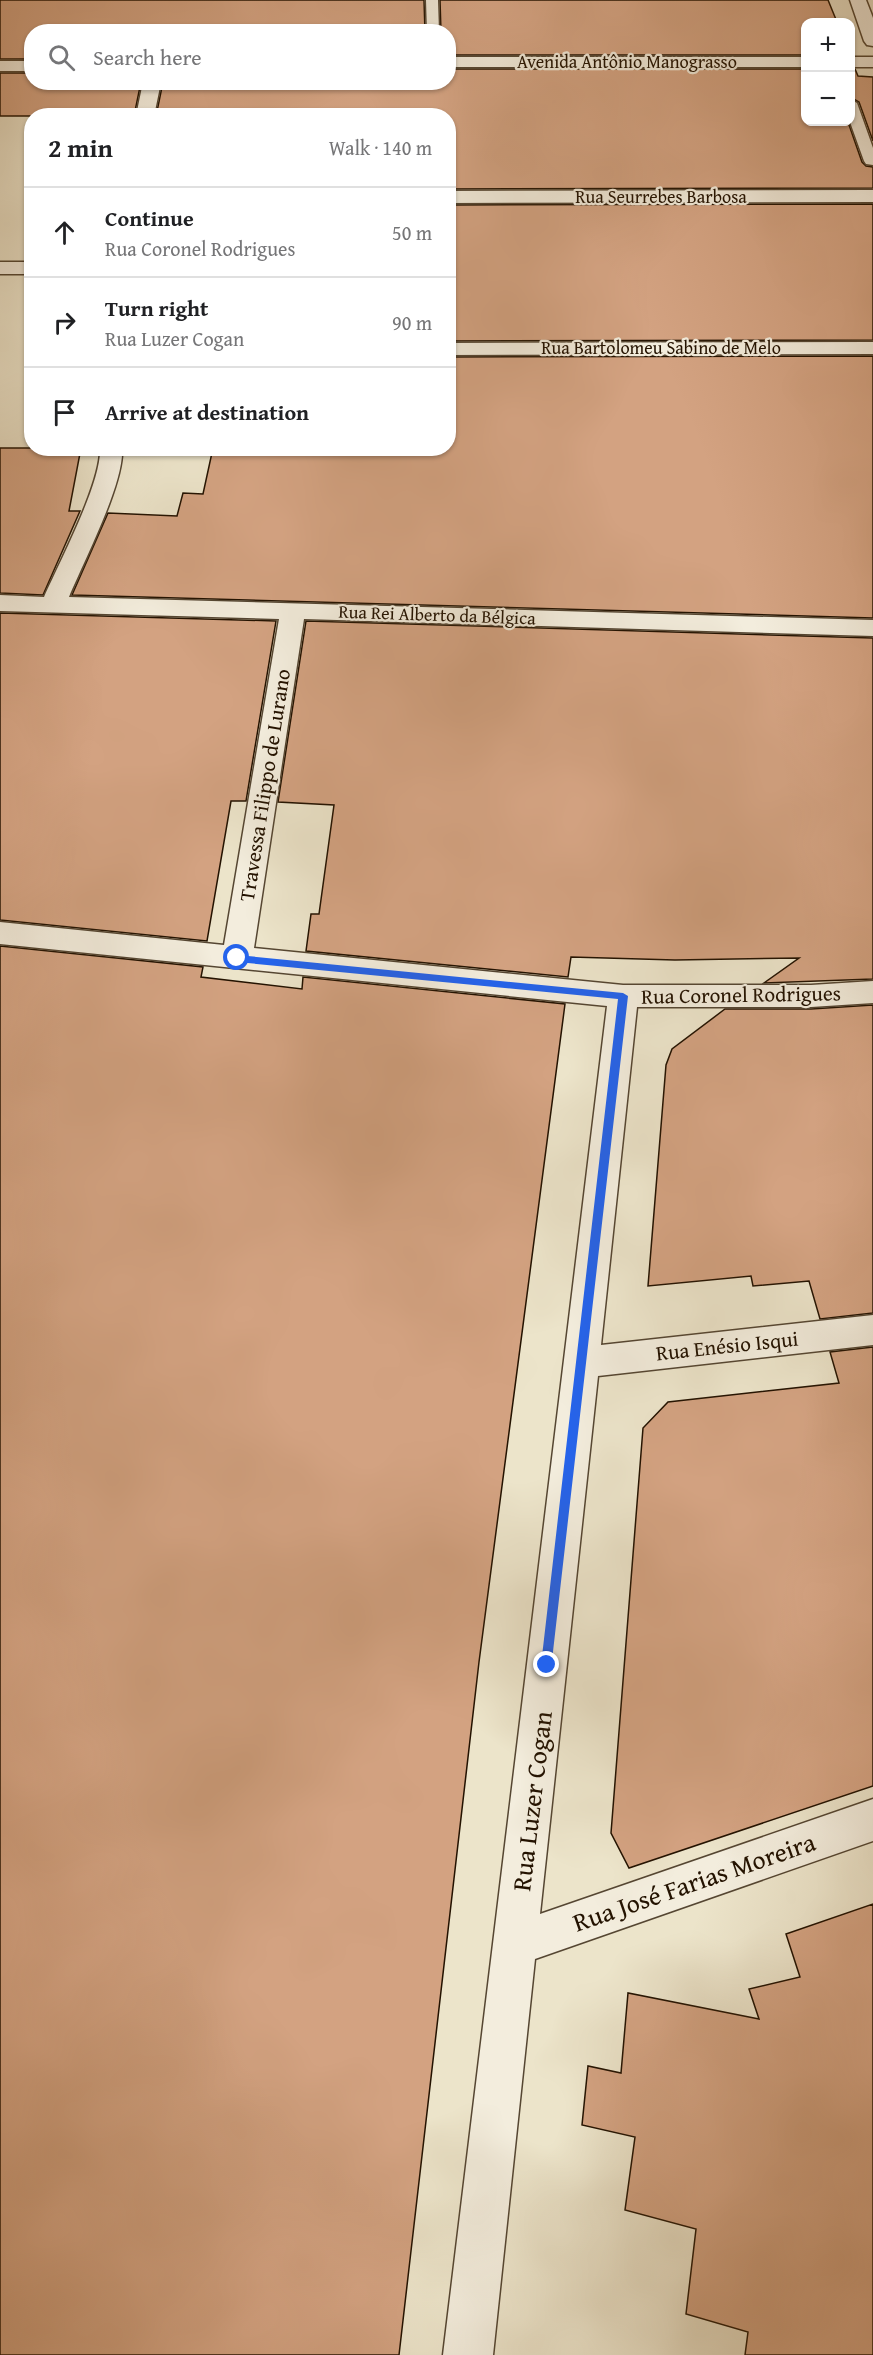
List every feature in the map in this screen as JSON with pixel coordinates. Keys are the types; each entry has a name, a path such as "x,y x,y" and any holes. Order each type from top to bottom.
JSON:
{"street":[{"path":"858,0 873,41"},
{"name":"Avenida Antônio Manograsso","path":"456,62 801,62"},
{"path":"855,62 873,62"},
{"path":"0,66 24,66"},
{"path":"147,108 150,90"},
{"name":"Rua Seurrebes Barbosa","path":"456,197 873,196"},
{"path":"0,268 24,268"},
{"name":"Rua Bartolomeu Sabino de Melo","path":"456,349 873,348"},
{"path":"53,605 106,482 112,456"},
{"name":"Rua Rei Alberto da Bélgica","path":"0,603 873,628"},
{"name":"Travessa Filippo de Lurano","path":"237,958 293,611"},
{"name":"Rua Coronel Rodrigues","path":"0,933 623,996 811,996 873,992"},
{"name":"Rua Luzer Cogan","path":"468,2355 623,996"},
{"name":"Rua Enésio Isqui","path":"582,1362 873,1330"},
{"name":"Rua José Farias Moreira","path":"515,1944 873,1820"}],"lane":[{"path":"432,0 433,24"},
{"path":"855,118 871,161"}],"building":[{"path":"0,0 424,0 425,24 24,24 24,59 0,59"},
{"path":"440,0 828,0 835,18 801,18 801,55 456,55 456,24 441,24"},
{"path":"456,69 801,69 801,126 849,126 862,162 866,166 873,167 873,188 456,189 456,108 158,108 161,90 456,90"},
{"path":"855,69 858,76 873,77 873,141 859,102 855,100"},
{"path":"0,73 24,73 24,90 139,90 136,108 24,108 24,116 0,116"},
{"path":"873,204 873,340 456,341 456,205"},
{"path":"873,356 873,618 72,595 108,513 177,516 183,493 203,494 211,456 456,456 456,357"},
{"path":"0,448 24,448 24,456 79,456 69,511 80,511 43,595 0,593"},
{"path":"0,613 276,621 246,801 231,801 207,941 0,920"},
{"path":"306,621 873,638 873,979 764,983 799,958 675,960 571,957 568,977 306,951 311,914 319,914 334,805 278,802"},
{"path":"0,946 203,967 201,977 302,989 303,977 565,1004 479,1662 399,2355 0,2355"},
{"path":"873,1005 873,1313 820,1319 809,1281 753,1286 751,1276 648,1286 666,1065 672,1049 725,1009 811,1009"},
{"path":"873,1347 873,1786 629,1868 611,1833 643,1428 668,1402 839,1383 830,1352"},
{"path":"873,1904 873,2355 745,2355 748,2332 686,2314 696,2229 625,2210 635,2137 582,2125 588,2066 621,2073 628,1993 759,2019 749,1989 800,1977 786,1934"}],"route":[{"path":"237,958 623,996 547,1665"}]}
